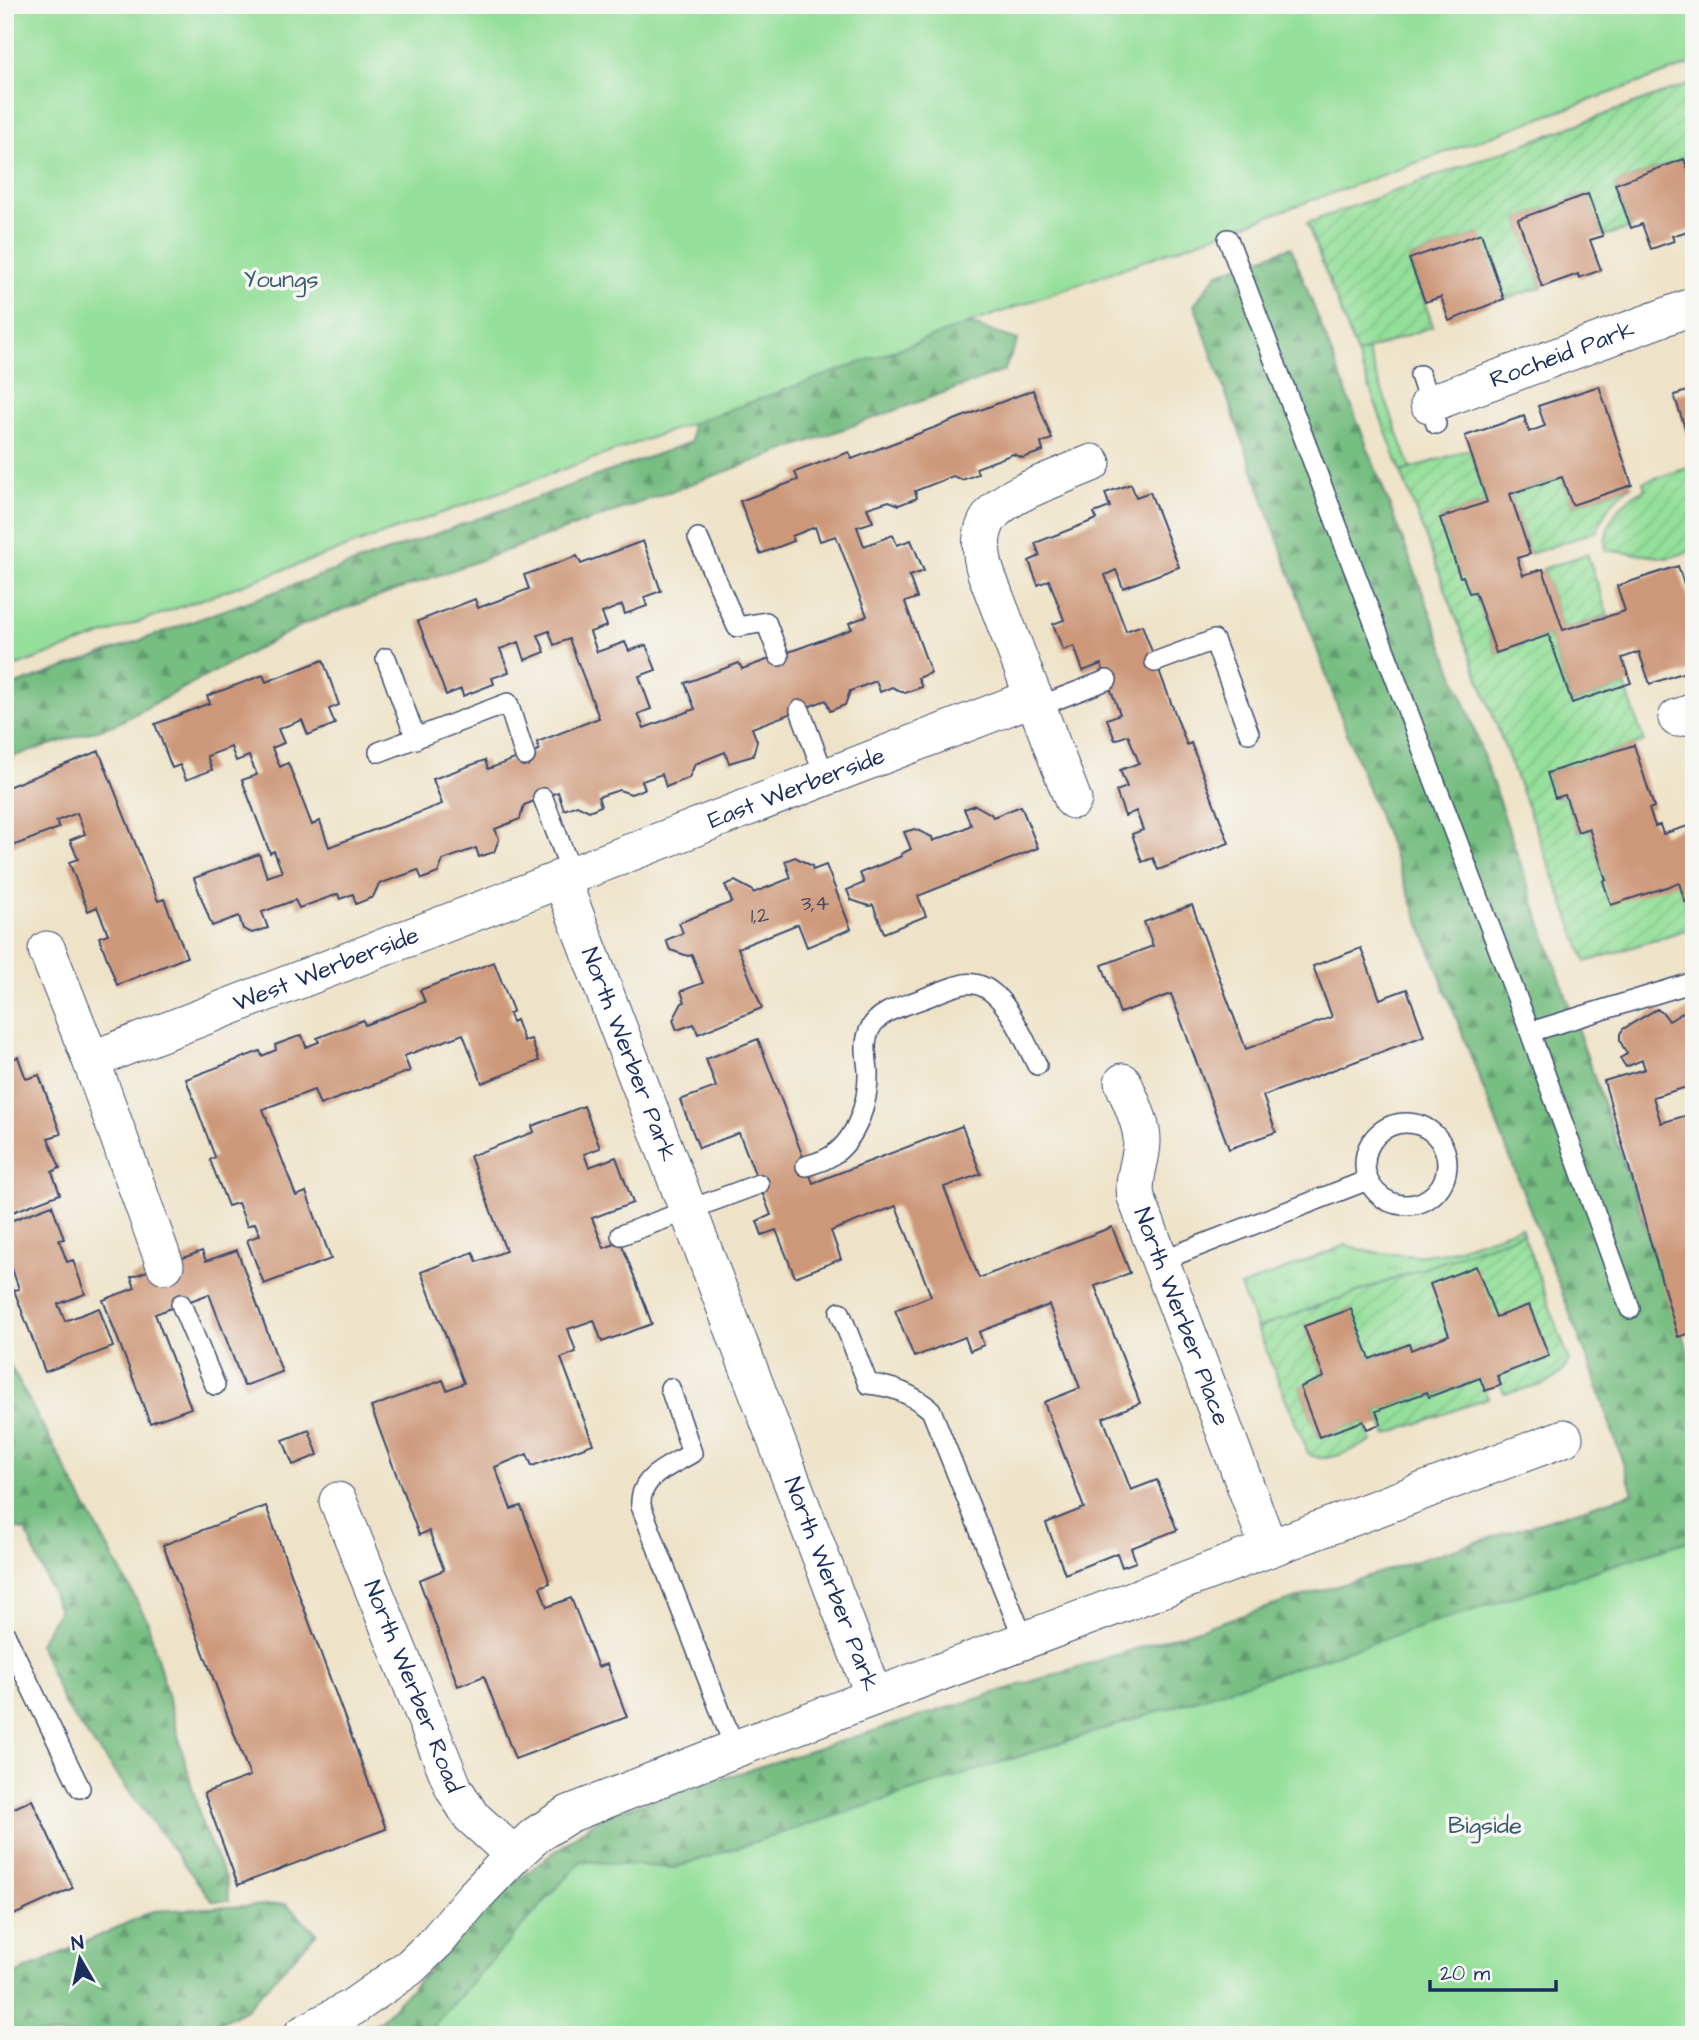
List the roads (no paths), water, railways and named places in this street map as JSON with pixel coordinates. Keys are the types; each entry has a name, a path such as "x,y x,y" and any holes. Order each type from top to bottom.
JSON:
{"street":[{"name":"Rocheid Park","path":"1428,401 1694,306"},
{"path":"1073,800 986,573 981,547 982,531 991,513 1005,501 1092,463"},
{"name":"East Werberside","path":"566,876 825,777 1036,702"},
{"name":"West Werberside","path":"91,1060 566,876"},
{"name":"North Werber Park","path":"302,2035 352,2007 410,1967 438,1941 473,1898 514,1855 536,1835 569,1814 874,1696 688,1211 566,876"},
{"path":"47,950 91,1060 165,1265"},
{"name":"North Werber Place","path":"1123,1082 1142,1140 1135,1190 1269,1548"},
{"path":"874,1696 1564,1438"},
{"name":"North Werber Road","path":"338,1501 454,1789 471,1816 514,1855"}],"lane":[{"path":"1228,239 1530,1032 1630,1309"},
{"path":"698,538 737,627 766,622 779,656"},
{"path":"1155,662 1214,640 1250,733"},
{"path":"386,658 416,739"},
{"path":"1036,702 1107,680"},
{"path":"379,752 508,703 525,755"},
{"path":"800,710 825,777"},
{"path":"543,798 566,876"},
{"path":"1530,1032 1694,982"},
{"path":"806,1166 829,1157 841,1148 856,1125 865,1101 868,1080 867,1039 876,1020 889,1012 964,984 980,985 1000,998 1037,1065"},
{"path":"1406,1123 1431,1132 1446,1154 1444,1181 1436,1192 1413,1204 1399,1204 1387,1200 1368,1180 1365,1167 1372,1142 1381,1132 1393,1125 1406,1123"},
{"path":"1160,1261 1368,1180"},
{"path":"621,1235 759,1184"},
{"path":"181,1304 215,1385"},
{"path":"839,1312 869,1384 899,1390 931,1410 1024,1640"},
{"path":"670,1388 691,1453 648,1481 640,1492 641,1506 735,1749"},
{"path":"5,1634 80,1788"}],"park label":[{"name":"Youngs","path":"281,280"},
{"name":"Bigside","path":"1485,1826"}]}
